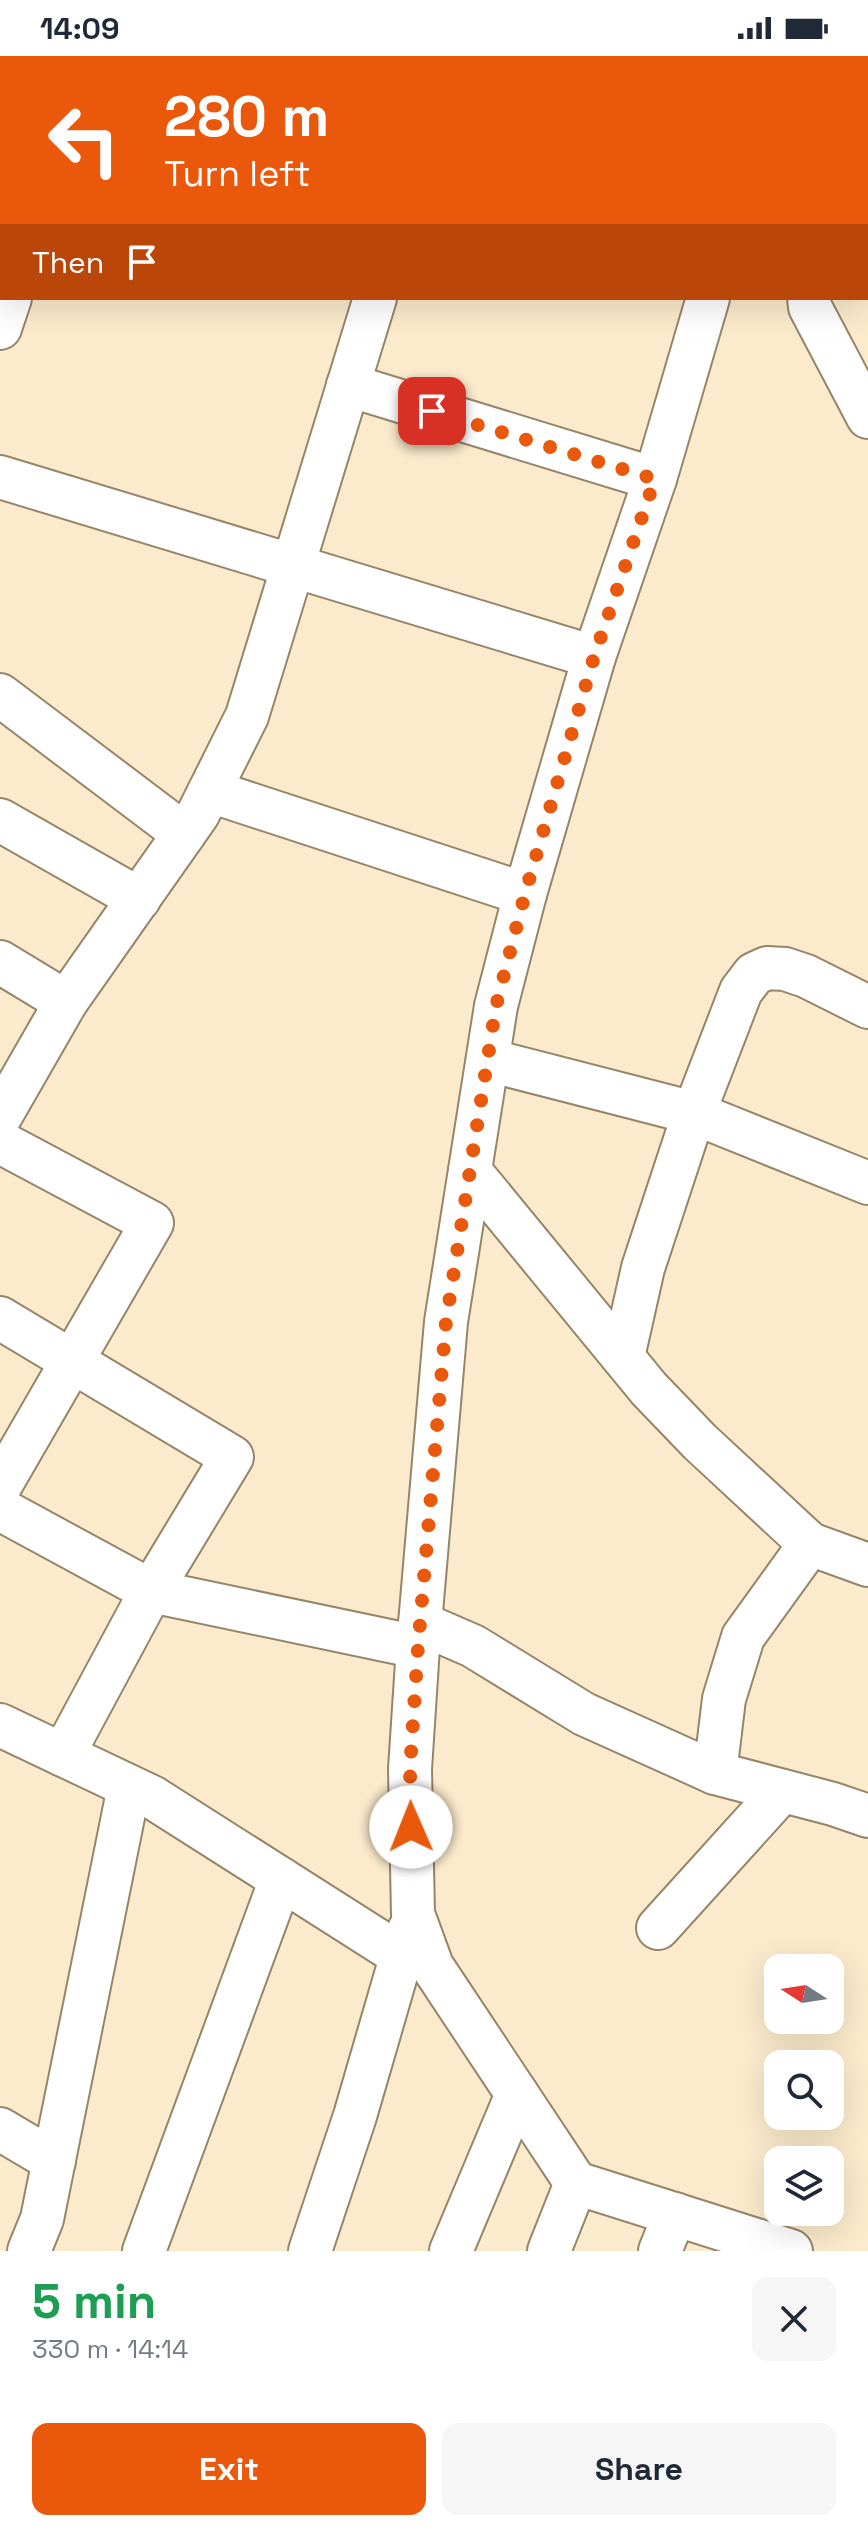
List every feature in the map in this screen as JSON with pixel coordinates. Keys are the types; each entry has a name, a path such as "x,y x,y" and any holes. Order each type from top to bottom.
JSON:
{"street":[{"path":"0,328 9,300"},
{"path":"0,1117 66,1002 184,834 210,791 247,716 374,300"},
{"path":"310,2251 355,2116 413,1914 410,1769 446,1322 496,1006 594,657 655,479 707,300"},
{"path":"809,300 810,307 868,417"},
{"path":"348,385 655,479"},
{"path":"0,477 594,657"},
{"path":"0,695 184,834"},
{"path":"210,791 525,894"},
{"path":"0,820 139,899"},
{"path":"0,962 66,1002"},
{"path":"623,1357 643,1268 694,1113 741,991 754,974 767,968 785,969 868,1007"},
{"path":"488,1060 694,1113 868,1183"},
{"path":"0,1142 152,1223 0,1486"},
{"path":"470,1171 649,1389 700,1442 810,1544 868,1565"},
{"path":"0,1318 232,1457 151,1591 63,1755"},
{"path":"0,1509 151,1591 473,1646 584,1714 715,1773 868,1816"},
{"path":"715,1773 724,1699 743,1637 810,1544"},
{"path":"0,1725 152,1797 402,1956"},
{"path":"29,2251 42,2219 129,1787"},
{"path":"658,1928 782,1791"},
{"path":"144,2251 281,1879"},
{"path":"413,1914 432,1966 576,2183 668,2233 791,2251"},
{"path":"451,2251 517,2094"},
{"path":"0,2129 54,2161"},
{"path":"549,2251 576,2183"}],"route":[{"path":"411,1827 410,1769 418,1647 446,1322 496,1006 594,657 655,479 432,411"}]}
